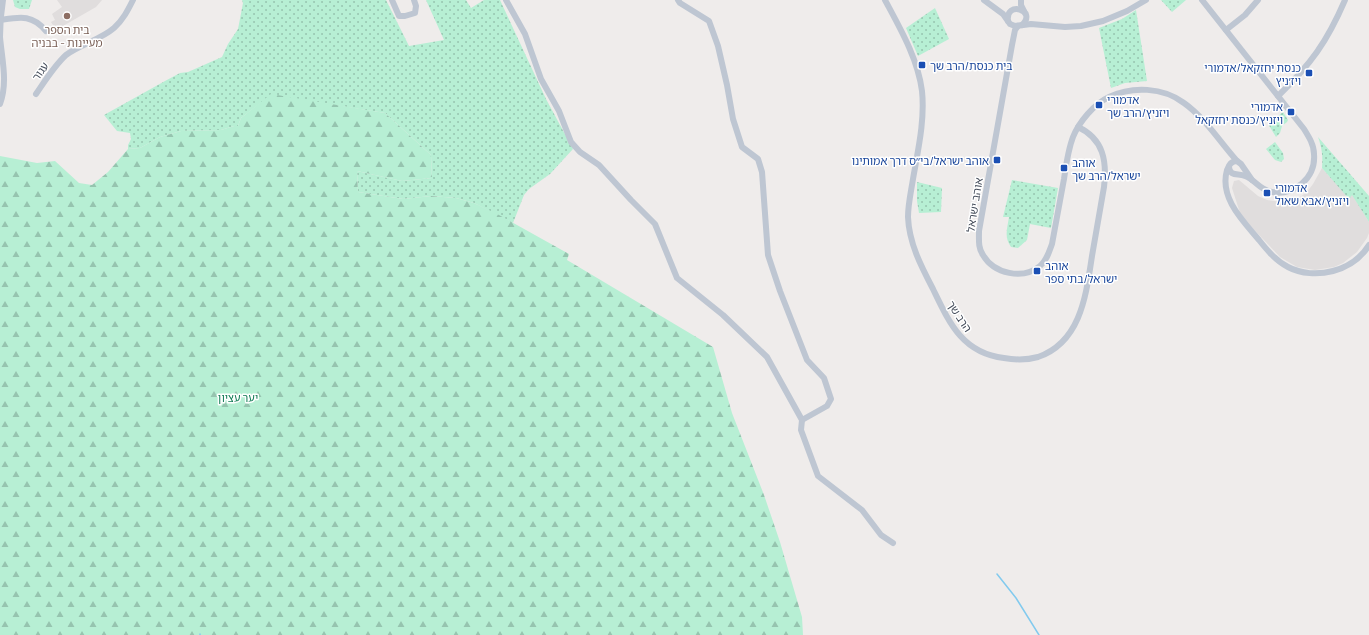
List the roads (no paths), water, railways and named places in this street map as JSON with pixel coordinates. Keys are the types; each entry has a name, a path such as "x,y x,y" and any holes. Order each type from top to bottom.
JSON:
{"street":[{"path":"0,104 5,87 0,20 3,0"},
{"name":"עגור","path":"36,94 55,66 63,58 80,46 114,28 123,18 133,0"},
{"path":"392,0 399,16 405,16 414,12 416,6 414,0"},
{"path":"506,0 525,34 541,79 559,111 571,142 580,152 599,165 630,200 655,224 678,278 723,315 767,357 802,420 801,430 818,476 862,510 881,535 893,544"},
{"path":"678,0 680,3 708,21 718,46 733,119 742,147 758,159 762,172 768,255 780,291 807,360 824,378 831,399 827,406 802,420"},
{"name":"הרב שך","path":"885,0 912,55 922,90 922,122 908,209 909,224 914,246 923,270 955,330 970,345 984,353 996,357 1011,359 1023,360 1035,358 1054,349 1065,339 1079,316 1088,285 1106,174 1100,147 1092,135 1078,127"},
{"path":"1009,22 1008,16 1021,0"},
{"path":"1020,26 1025,22 1025,13 1021,5 1021,0"},
{"path":"986,2 1009,22 1020,26 1031,24 1075,26 1103,21 1127,11 1146,0"},
{"path":"1202,0 1304,129 1312,142 1314,155 1313,167 1308,178 1303,184 1287,192 1265,190 1252,180 1230,171 1225,147"},
{"path":"1226,30 1245,15 1258,0"},
{"path":"1278,96 1305,69 1322,46 1330,33 1345,0"},
{"path":"986,2 1003,9 1012,10 1019,8 1036,22 1044,25"},
{"path":"0,20 16,18 31,19 46,31"},
{"name":"אוהב ישראל","path":"1009,22 1012,45"},
{"name":"אוהב ישראל","path":"1020,26 1015,30 1012,45 979,232 979,244 983,255 990,263 999,269 1009,273 1031,271 1040,266 1048,257 1052,244 1068,155 1073,137 1078,127 1094,108 1108,97 1128,91 1152,90 1169,95 1183,102 1199,116 1240,163 1252,180"},
{"path":"1227,190 1229,180 1242,170 1240,163 1233,161 1229,166 1226,176 1227,190 1232,204 1242,221 1275,257 1287,267 1312,274 1320,274 1340,269 1357,259 1369,245"}],"waterway":[{"path":"997,574 1016,598 1039,635"}],"place":[{"name":"בית הספר מעיינות - בבניה","path":"67,16"},
{"name":"בית כנסת/הרב שך","path":"922,65"},
{"name":"כנסת יחזקאל/אדמורי ויז׳ניץ","path":"1309,73"},
{"name":"אדמורי ויזניץ/הרב שך","path":"1099,105"},
{"name":"אדמורי ויזניץ/כנסת יחזקאל","path":"1291,112"},
{"name":"אוהב ישראל/בי״ס דרך אמותינו","path":"997,160"},
{"name":"אוהב ישראל/הרב שך","path":"1064,168"},
{"name":"אדמורי ויזניץ/אבא שאול","path":"1267,193"},
{"name":"אוהב ישראל/בתי ספר","path":"1037,271"}],"park label":[{"name":"יער עציון","path":"238,397"}]}
